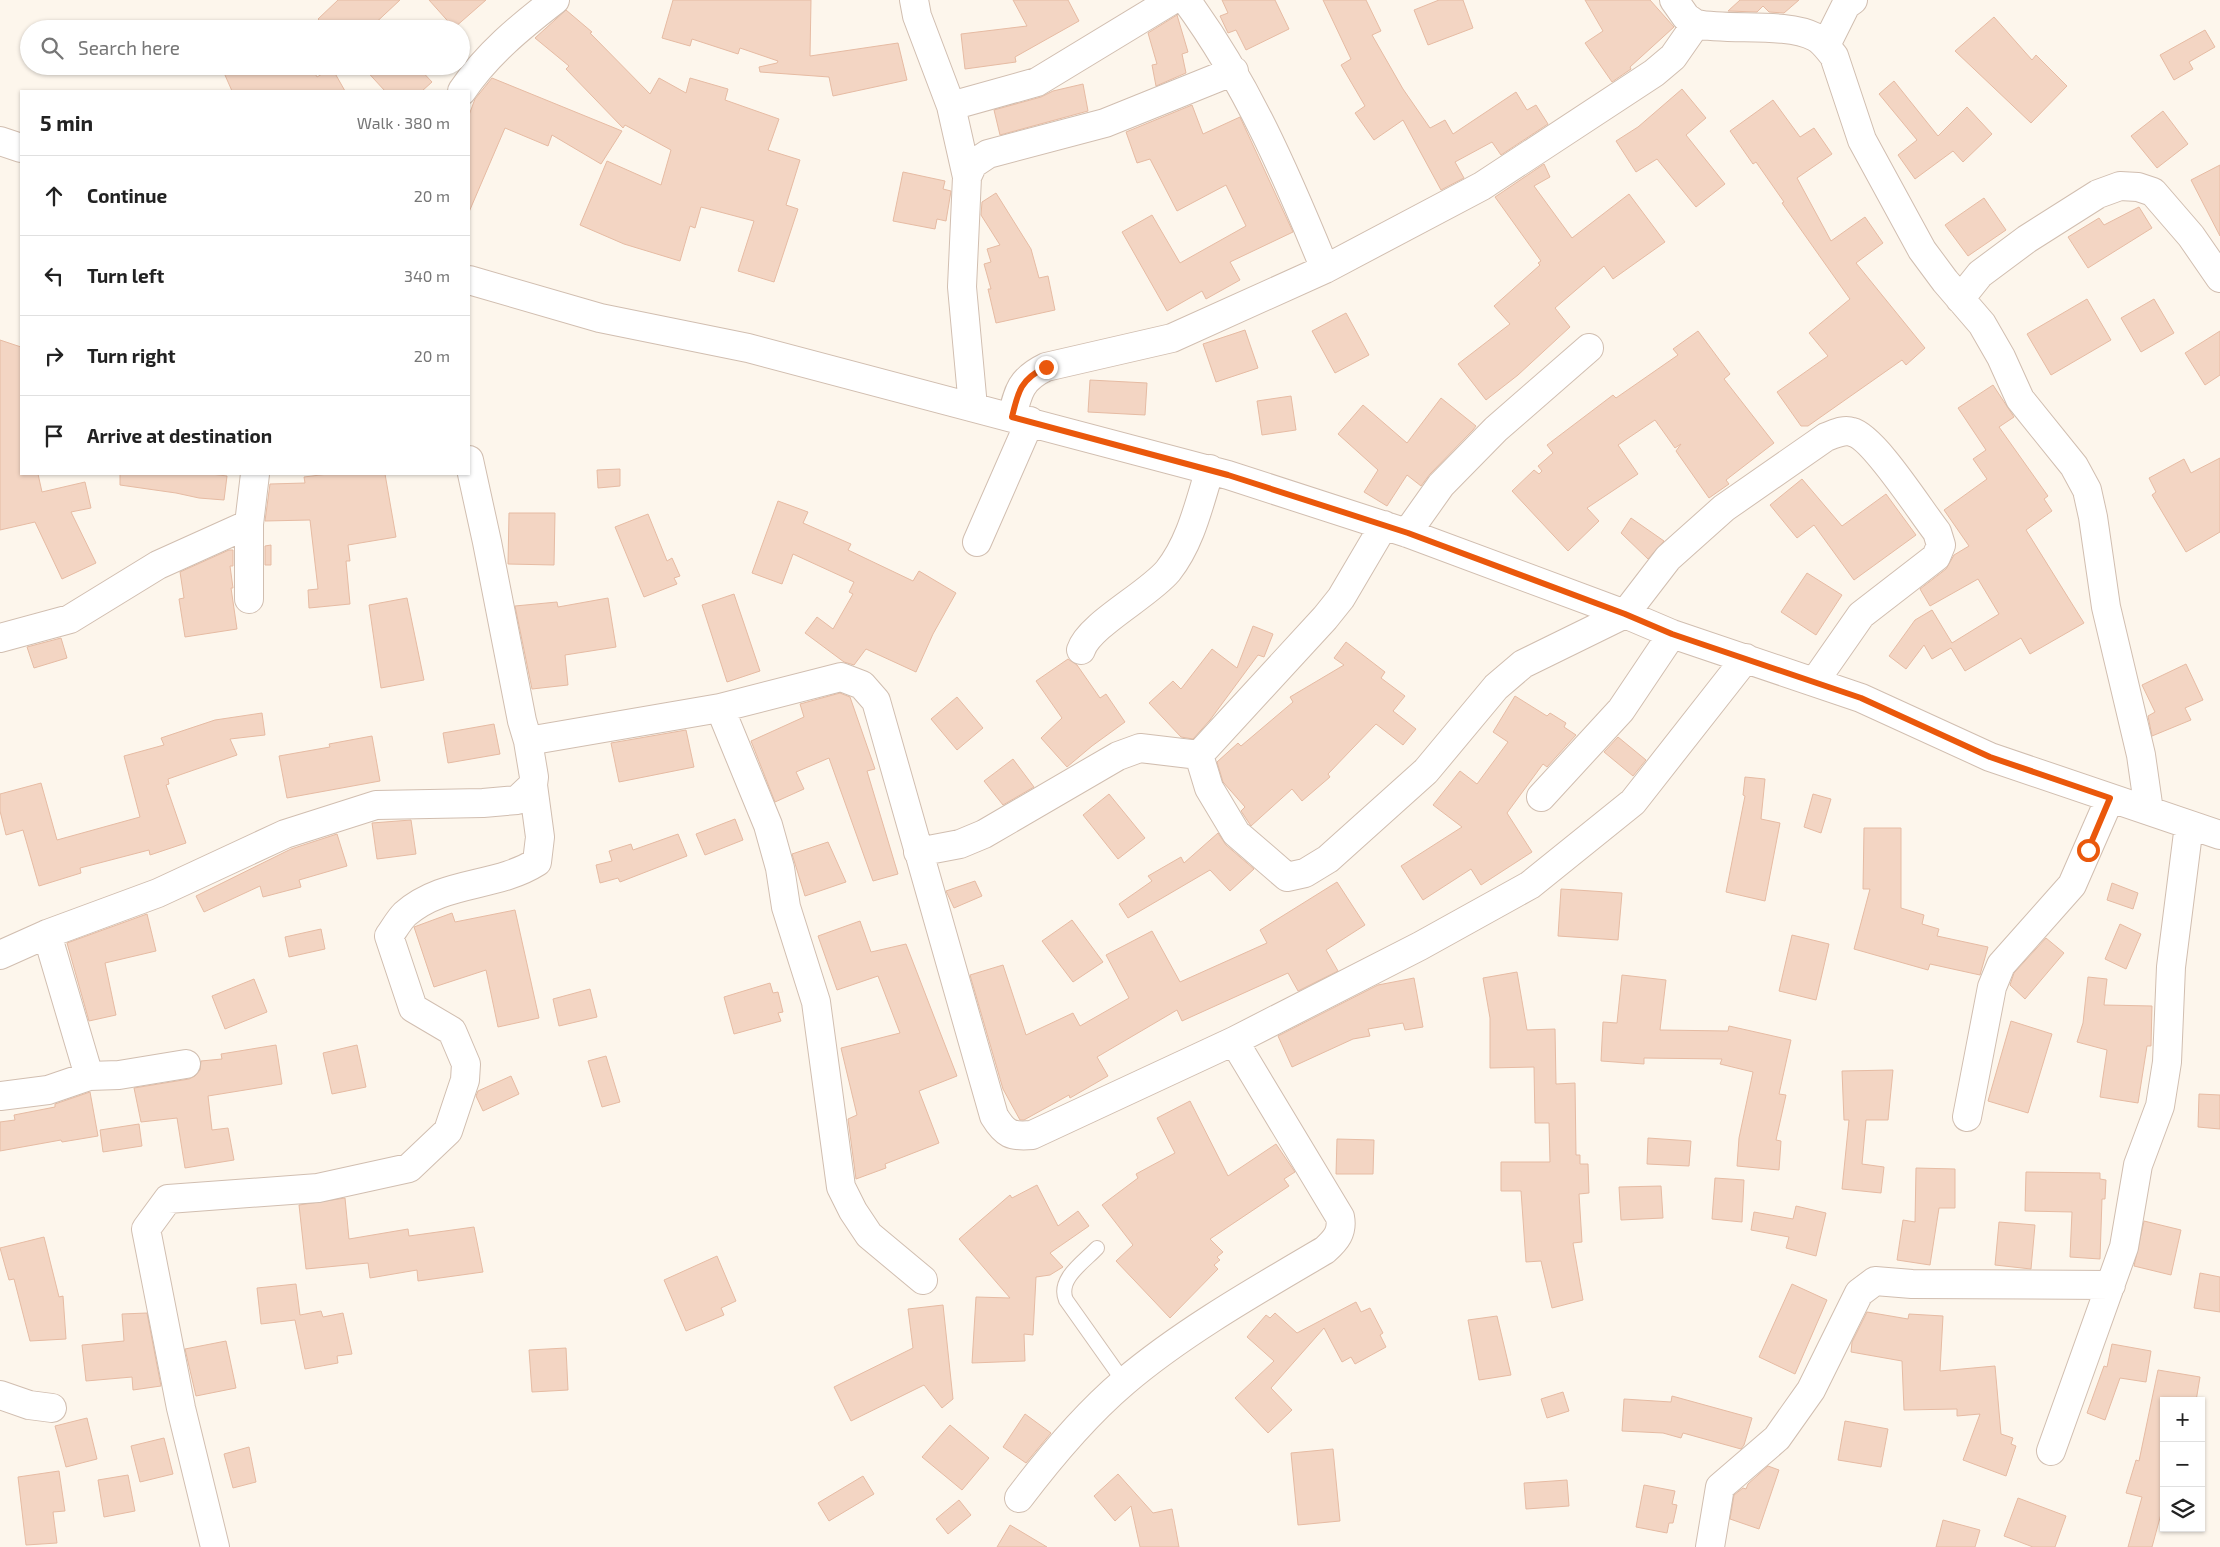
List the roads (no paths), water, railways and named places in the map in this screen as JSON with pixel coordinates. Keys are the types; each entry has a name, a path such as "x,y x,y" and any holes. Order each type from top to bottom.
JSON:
{"street":[{"path":"463,90 477,68 514,32 555,0"},
{"path":"914,0 917,16 951,106 966,177 962,286 973,407"},
{"path":"951,106 1037,82 1172,0"},
{"path":"1186,0 1234,71 1256,110 1292,188 1325,268"},
{"path":"1674,0 1686,17 1696,24 1798,31 1816,37 1826,45 1834,56 1862,140 1922,250 1982,324 2001,357 2020,398 2074,466 2087,490 2093,517 2106,607 2141,755 2149,811"},
{"path":"1826,45 1846,5 1853,0"},
{"path":"976,542 1021,419 1018,390 1032,374 1046,367 1172,338 1325,268 1482,186 1646,78 1673,57 1696,24"},
{"path":"966,177 973,164 988,154 1105,123 1234,71"},
{"path":"0,141 20,148"},
{"path":"1960,299 1980,274 2027,239 2098,194 2120,186 2138,187 2153,192 2191,236 2220,278"},
{"path":"470,280 600,318 748,348 1210,470 1396,529 1625,614 1672,634 1861,698 1990,757 2220,835"},
{"path":"1199,755 1325,618 1396,529 1496,428 1589,348"},
{"path":"1199,755 1209,788 1236,832 1287,877 1305,873 1328,859 1426,771 1496,687 1523,664 1625,614 1668,558 1724,508 1826,437 1844,431 1854,432 1874,447 1937,532 1941,545 1936,557 1861,615 1815,681"},
{"path":"215,1547 181,1408 146,1229 168,1199 318,1188 409,1168 448,1130 465,1080 466,1064 452,1031 413,1008 389,936 403,915 423,901 446,890 522,872 537,862 540,838 533,786 534,777 528,741 507,650 487,542 470,465"},
{"path":"1081,650 1084,642 1092,633 1130,605 1166,573 1183,551 1210,470"},
{"path":"248,599 249,524 255,475"},
{"path":"0,638 70,618 158,565 249,524"},
{"path":"1541,797 1621,710 1672,634"},
{"path":"528,741 720,708 841,677 862,686 876,702 994,1116 1002,1130 1018,1136 1032,1134 1234,1041 1420,946 1530,885 1633,802 1746,658"},
{"path":"720,708 768,825 780,868 786,907 816,1002 841,1187 869,1236 923,1280"},
{"path":"918,852 960,844 984,834 1118,756 1140,748 1199,755"},
{"path":"0,955 47,934 158,893 285,834 366,808 376,805 517,800 533,786"},
{"path":"1968,1117 1992,987 2002,965 2072,884 2110,798"},
{"path":"2051,1451 2124,1247 2138,1164 2160,1106 2167,1062 2171,967 2189,825"},
{"path":"47,934 88,1076"},
{"path":"1019,1498 1075,1429 1124,1382 1182,1338 1325,1250 1334,1242 1342,1227 1340,1217 1234,1041"},
{"path":"0,1096 48,1090 88,1076 119,1075 186,1064"},
{"path":"1710,1547 1720,1487 1776,1438 1811,1390 1859,1293 1875,1281 1912,1284 2111,1285"},
{"path":"0,1395 29,1405 52,1408"}],"lane":[{"path":"1097,1248 1064,1283 1062,1292 1124,1382"}]}
